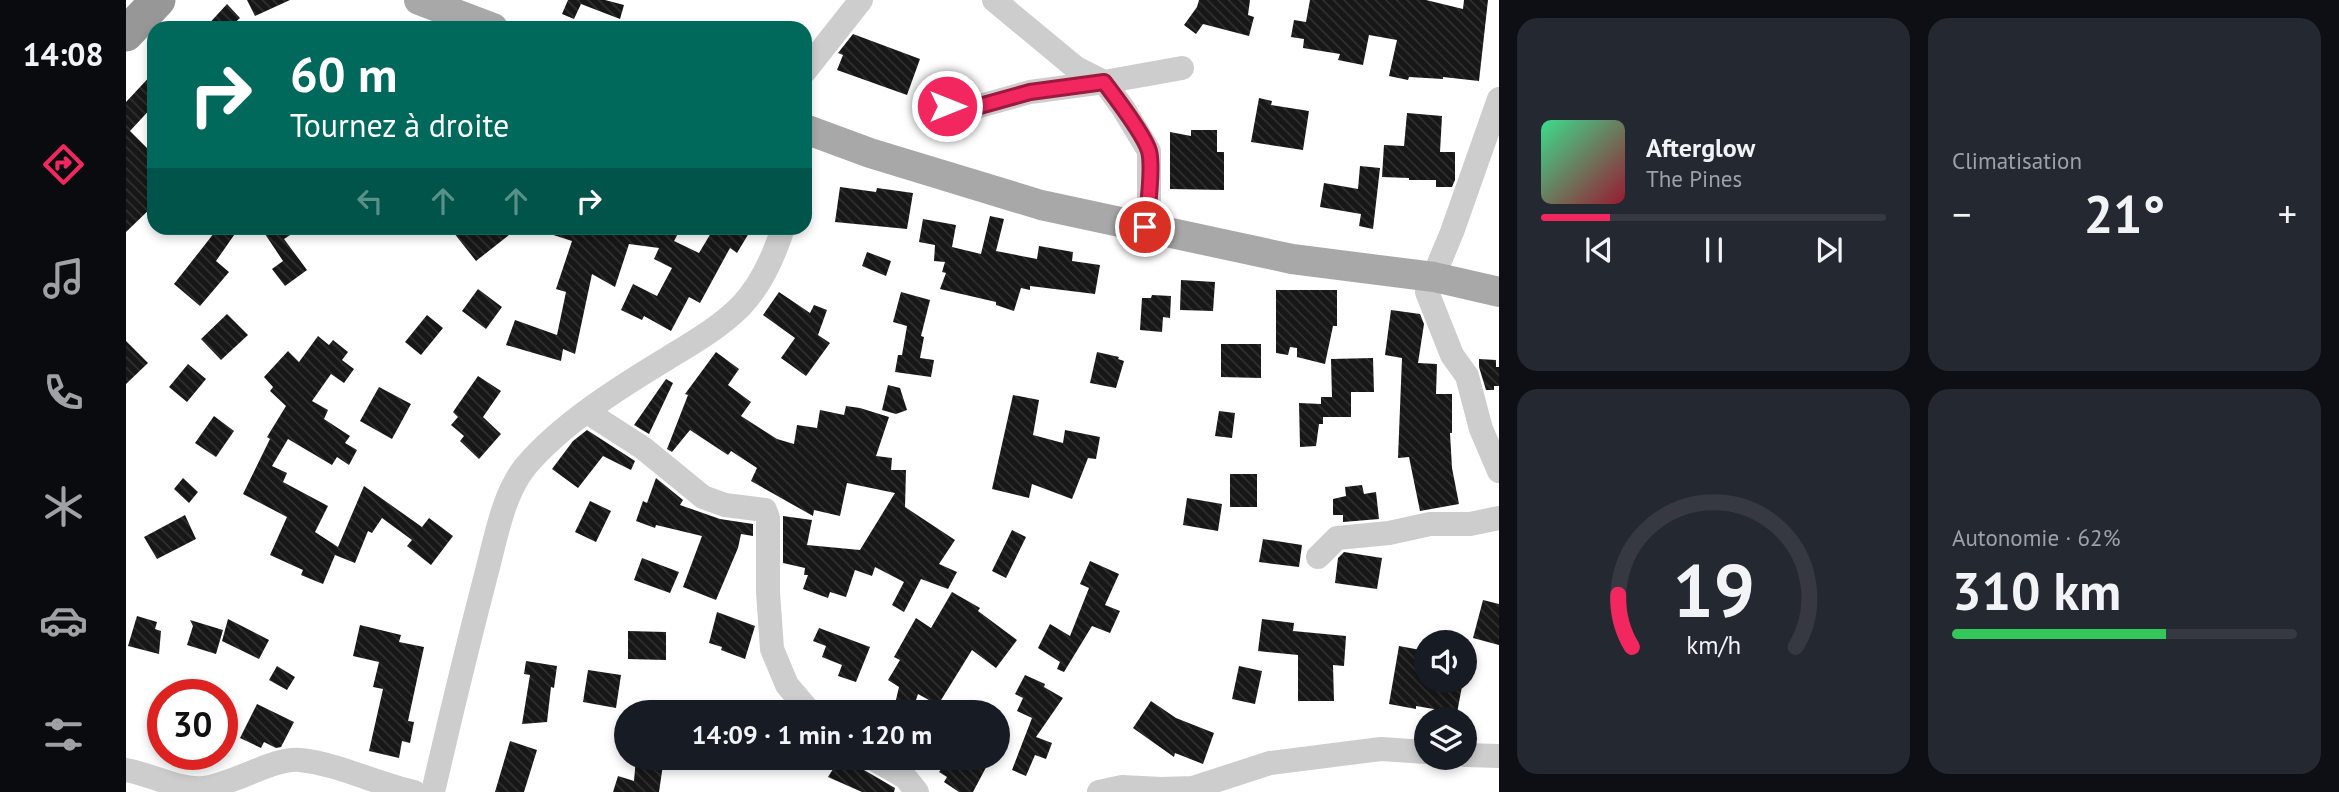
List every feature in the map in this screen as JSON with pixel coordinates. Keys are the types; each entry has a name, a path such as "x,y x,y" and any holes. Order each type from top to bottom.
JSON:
{"highway":[{"path":"126,33 136,0"},
{"path":"126,33 158,0"}],"main road":[{"path":"438,4 477,21"},
{"path":"812,138 1041,205 1292,259 1434,277 1499,292"}],"street":[{"path":"812,62 861,0"},
{"path":"994,0 1076,68 1104,82 1123,108 1149,151 1149,207 1145,227"},
{"path":"934,102 969,109 1030,92 1182,68"},
{"path":"1499,99 1452,232 1427,292 1452,355 1467,376 1481,429 1499,471"},
{"path":"433,792 468,642 516,480 538,454 587,412 637,377 712,331 742,304 773,260 781,235"},
{"path":"587,412 643,448 703,497 714,502 765,510 772,649 787,685 800,700"},
{"path":"1318,557 1337,538 1389,533 1430,524 1470,524 1499,517"},
{"path":"1099,792 1122,787 1193,788 1270,763 1381,749 1414,751"},
{"path":"1477,755 1499,756"},
{"path":"126,770 145,773 192,789 222,785 282,761 299,760 348,771 414,792"},
{"path":"887,770 908,787"}],"building":[{"path":"247,0 290,0 255,16"},
{"path":"568,0 605,0 624,5 620,19 581,4 574,19 562,14"},
{"path":"1199,0 1250,0 1248,15 1254,17 1249,36 1203,24 1196,34 1184,25"},
{"path":"1310,0 1426,0 1463,9 1464,0 1488,0 1479,81 1443,77 1409,77 1408,80 1389,76 1397,40 1369,35 1363,65 1338,60 1340,54 1303,48 1304,39 1291,37 1294,20 1306,22"},
{"path":"227,4 240,18 237,21 211,21"},
{"path":"853,34 920,59 907,95 837,70 843,55 838,53"},
{"path":"147,80 147,113 130,131 147,148 147,212 126,232 126,102"},
{"path":"1259,98 1272,101 1271,105 1309,111 1303,150 1251,142"},
{"path":"1407,113 1442,116 1440,152 1455,152 1455,180 1452,187 1436,187 1436,180 1382,177 1384,145 1404,146"},
{"path":"1191,130 1217,130 1217,152 1224,152 1224,190 1170,189 1170,132 1191,136"},
{"path":"1360,166 1380,168 1373,229 1359,226 1361,214 1320,207 1324,183 1358,189"},
{"path":"840,187 913,193 907,229 835,222"},
{"path":"990,216 1004,219 996,251 1037,259 1039,246 1073,252 1072,261 1100,265 1095,294 1030,286 1030,290 1021,288 1014,311 996,305 996,302 940,289 946,273 942,272 945,262 934,261 935,245 919,242 923,219 956,225 952,247 981,254"},
{"path":"212,235 234,235 216,261 229,272 200,306 174,284"},
{"path":"266,235 290,235 284,239 307,270 285,286 272,269 283,261"},
{"path":"456,235 509,235 476,261"},
{"path":"553,235 677,235 674,241 699,253 710,235 748,235 737,253 730,248 700,303 689,297 671,331 644,316 642,320 621,310 633,284 657,296 672,268 654,259 659,248 629,244 615,287 592,274 575,354 563,349 561,361 506,345 515,320 557,335 566,292 556,289 572,241"},
{"path":"867,252 891,261 886,276 862,266"},
{"path":"1181,280 1215,282 1213,311 1180,310"},
{"path":"478,289 502,307 486,329 462,311"},
{"path":"1276,290 1337,290 1337,326 1333,326 1325,364 1297,357 1297,348 1290,347 1288,355 1276,353"},
{"path":"779,292 810,313 814,305 827,310 818,335 830,343 806,376 781,358 795,338 763,315"},
{"path":"901,292 930,300 921,336 924,337 920,358 934,360 931,377 895,372 898,355 902,355 907,326 893,322"},
{"path":"1152,295 1171,296 1170,318 1163,317 1162,332 1140,330 1142,298 1151,298"},
{"path":"1391,310 1420,314 1424,324 1418,363 1437,364 1436,394 1452,394 1452,468 1459,504 1420,511 1409,457 1398,458 1402,358 1385,355"},
{"path":"227,314 248,335 221,360 201,339"},
{"path":"427,315 443,328 421,355 405,342"},
{"path":"318,336 329,345 333,340 348,352 342,360 354,369 344,383 331,374 312,401 328,410 324,419 350,436 345,443 357,450 349,465 337,457 332,465 288,439 272,466 287,473 283,482 328,506 315,532 338,547 364,486 422,527 429,518 453,536 431,565 407,546 412,540 382,518 372,533 368,531 355,563 335,555 323,584 301,575 303,570 270,555 287,517 243,494 270,439 267,437 286,406 270,391 273,387 264,377 288,351 299,362"},
{"path":"126,341 148,363 126,384"},
{"path":"1221,344 1261,344 1261,378 1221,377"},
{"path":"716,352 739,369 728,385 751,402 741,416 777,439 794,444 797,425 817,428 820,410 844,415 846,406 889,417 876,456 892,458 891,470 906,470 905,507 955,540 939,564 957,572 948,589 921,579 904,612 892,605 904,582 875,567 872,576 855,570 846,597 830,592 828,598 803,589 808,575 804,575 805,568 783,563 783,516 812,520 807,545 860,550 895,493 847,483 840,516 814,510 813,516 751,481 757,468 731,451 728,455 690,430 672,452 667,449 688,395 685,394"},
{"path":"1097,352 1119,357 1118,359 1124,361 1116,388 1090,383"},
{"path":"1373,358 1374,392 1351,392 1351,417 1323,417 1323,424 1319,424 1316,446 1300,447 1299,403 1321,404 1321,397 1332,397 1331,359"},
{"path":"1479,359 1496,360 1496,367 1499,367 1499,386 1494,386 1494,390 1486,390"},
{"path":"188,364 206,379 187,402 169,387"},
{"path":"478,376 501,391 483,417 501,434 479,459 460,441 464,436 451,425 458,417 453,412"},
{"path":"666,379 673,383 649,434 634,425"},
{"path":"888,385 900,388 907,410 896,414 882,410"},
{"path":"379,387 411,404 392,439 360,421"},
{"path":"1013,395 1039,400 1033,435 1063,443 1065,430 1100,437 1096,459 1088,458 1072,499 1032,484 1029,498 992,489"},
{"path":"1219,411 1235,413 1232,438 1215,436"},
{"path":"214,416 234,431 216,457 195,443"},
{"path":"587,430 635,461 631,470 603,456 578,488 552,469 573,441"},
{"path":"1230,474 1257,474 1257,507 1230,507"},
{"path":"183,478 198,492 189,503 174,489"},
{"path":"656,478 683,500 680,505 720,519 753,524 753,536 741,534 738,548 716,600 683,587 702,536 656,525 655,528 636,521 643,501 647,503"},
{"path":"1362,485 1364,494 1376,492 1379,519 1343,522 1343,515 1333,515 1333,499 1346,496 1345,487"},
{"path":"1187,498 1222,504 1218,531 1183,525"},
{"path":"590,501 611,511 596,542 575,532"},
{"path":"185,515 196,539 157,559 144,537"},
{"path":"1012,530 1026,537 1006,578 992,571"},
{"path":"1263,539 1302,545 1299,567 1259,562"},
{"path":"1344,552 1382,558 1377,589 1335,583 1338,558"},
{"path":"642,558 679,572 670,593 634,580"},
{"path":"1090,561 1119,574 1105,605 1120,611 1110,633 1092,626 1064,672 1057,669 1060,662 1038,648 1050,624 1070,636 1089,588 1080,584"},
{"path":"952,592 980,608 978,611 1017,640 996,668 972,650 941,700 929,700 918,694 916,700 896,700 899,687 888,680 900,660 894,657 916,618 931,628"},
{"path":"1483,600 1499,604 1499,645 1477,639 1475,630"},
{"path":"717,612 755,626 745,659 709,643"},
{"path":"137,616 157,622 155,629 161,631 159,654 128,646"},
{"path":"228,619 269,640 259,659 222,641"},
{"path":"1262,619 1294,623 1293,631 1346,636 1344,666 1333,665 1334,701 1298,701 1298,655 1258,651"},
{"path":"190,620 223,630 216,654 187,645 193,626"},
{"path":"360,625 401,635 399,642 424,647 408,721 414,722 410,743 402,741 399,758 369,751 383,689 373,687 379,662 353,656"},
{"path":"819,628 870,647 856,682 838,676 842,665 822,657 826,646 813,641"},
{"path":"628,631 666,632 666,660 628,659"},
{"path":"1399,646 1414,649 1414,693 1461,693 1458,707 1416,706 1414,709 1389,704"},
{"path":"526,661 557,666 554,688 551,687 547,722 522,724 530,675 524,674"},
{"path":"277,666 295,677 287,690 269,680"},
{"path":"1239,666 1262,671 1255,704 1232,699"},
{"path":"588,670 621,675 614,708 583,702"},
{"path":"1025,675 1045,684 1044,687 1063,698 1036,737 1052,743 1046,759 1035,755 1026,776 1012,770 1032,718 1017,711 1023,698 1015,694"},
{"path":"1151,701 1176,718 1214,733 1203,764 1175,753 1174,757 1133,728"},
{"path":"257,704 294,722 281,747 276,748 264,742 261,748 240,738"},
{"path":"510,741 537,750 524,792 495,792"},
{"path":"635,770 662,770 659,792 613,792 618,776 634,781"},
{"path":"832,770 864,770 895,788 894,792 862,792 828,777"},
{"path":"985,770 973,792 959,792 944,782 947,777 939,772"}],"route":[{"path":"947,106 969,109 1030,92 1104,82 1149,151 1149,207 1145,227"}]}
